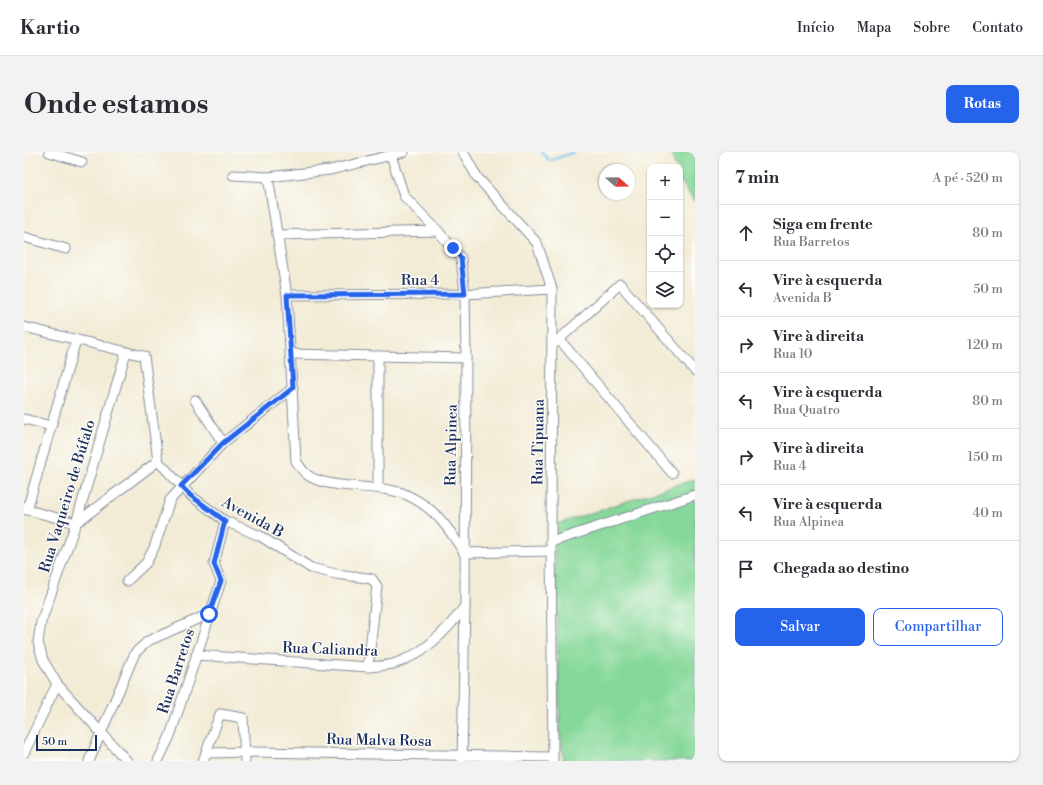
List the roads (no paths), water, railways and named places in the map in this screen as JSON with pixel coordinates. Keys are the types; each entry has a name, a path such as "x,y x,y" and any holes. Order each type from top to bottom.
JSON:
{"street":[{"path":"49,152 82,162"},
{"path":"233,175 268,177 330,170 404,152"},
{"name":"Rua Tipuana","path":"463,152 477,177 537,243 552,289 556,342 551,547 553,759"},
{"name":"Rua Alpinea","path":"391,154 404,196 438,231 461,258 465,294 466,358 464,553 465,606 461,758"},
{"path":"268,177 287,295 296,461 306,474 326,483 378,488 406,494 428,508 447,526 464,553 551,547 695,495"},
{"path":"277,235 438,231"},
{"path":"24,237 66,249"},
{"path":"672,473 556,342 620,284 695,371"},
{"name":"Rua 4","path":"287,295 465,294 552,289"},
{"path":"24,327 144,356 158,462 76,523 26,509 76,340"},
{"name":"Rua Vaqueiro de Búfalo","path":"126,352 76,523 41,622 38,642 43,660 57,684 127,761"},
{"path":"291,354 466,358"},
{"path":"378,356 378,488"},
{"path":"127,581 146,563 170,500 181,486 223,443 293,388"},
{"path":"195,400 223,443"},
{"path":"24,418 51,426"},
{"name":"Avenida B","path":"158,462 190,495 225,521 260,536 311,568 336,574 372,579 377,586 368,667"},
{"name":"Rua Barretos","path":"158,761 170,736 221,581 214,564 225,521"},
{"name":"Rua Caliandra","path":"196,654 368,667 392,664 416,654 449,628 465,606"},
{"path":"89,761 135,653 148,641 209,614"},
{"path":"24,753 57,684"},
{"path":"204,757 220,714 243,718 245,756"},
{"name":"Rua Malva Rosa","path":"204,757 245,756 553,759"}],"waterway":[{"path":"542,152 549,161 574,152"}]}
